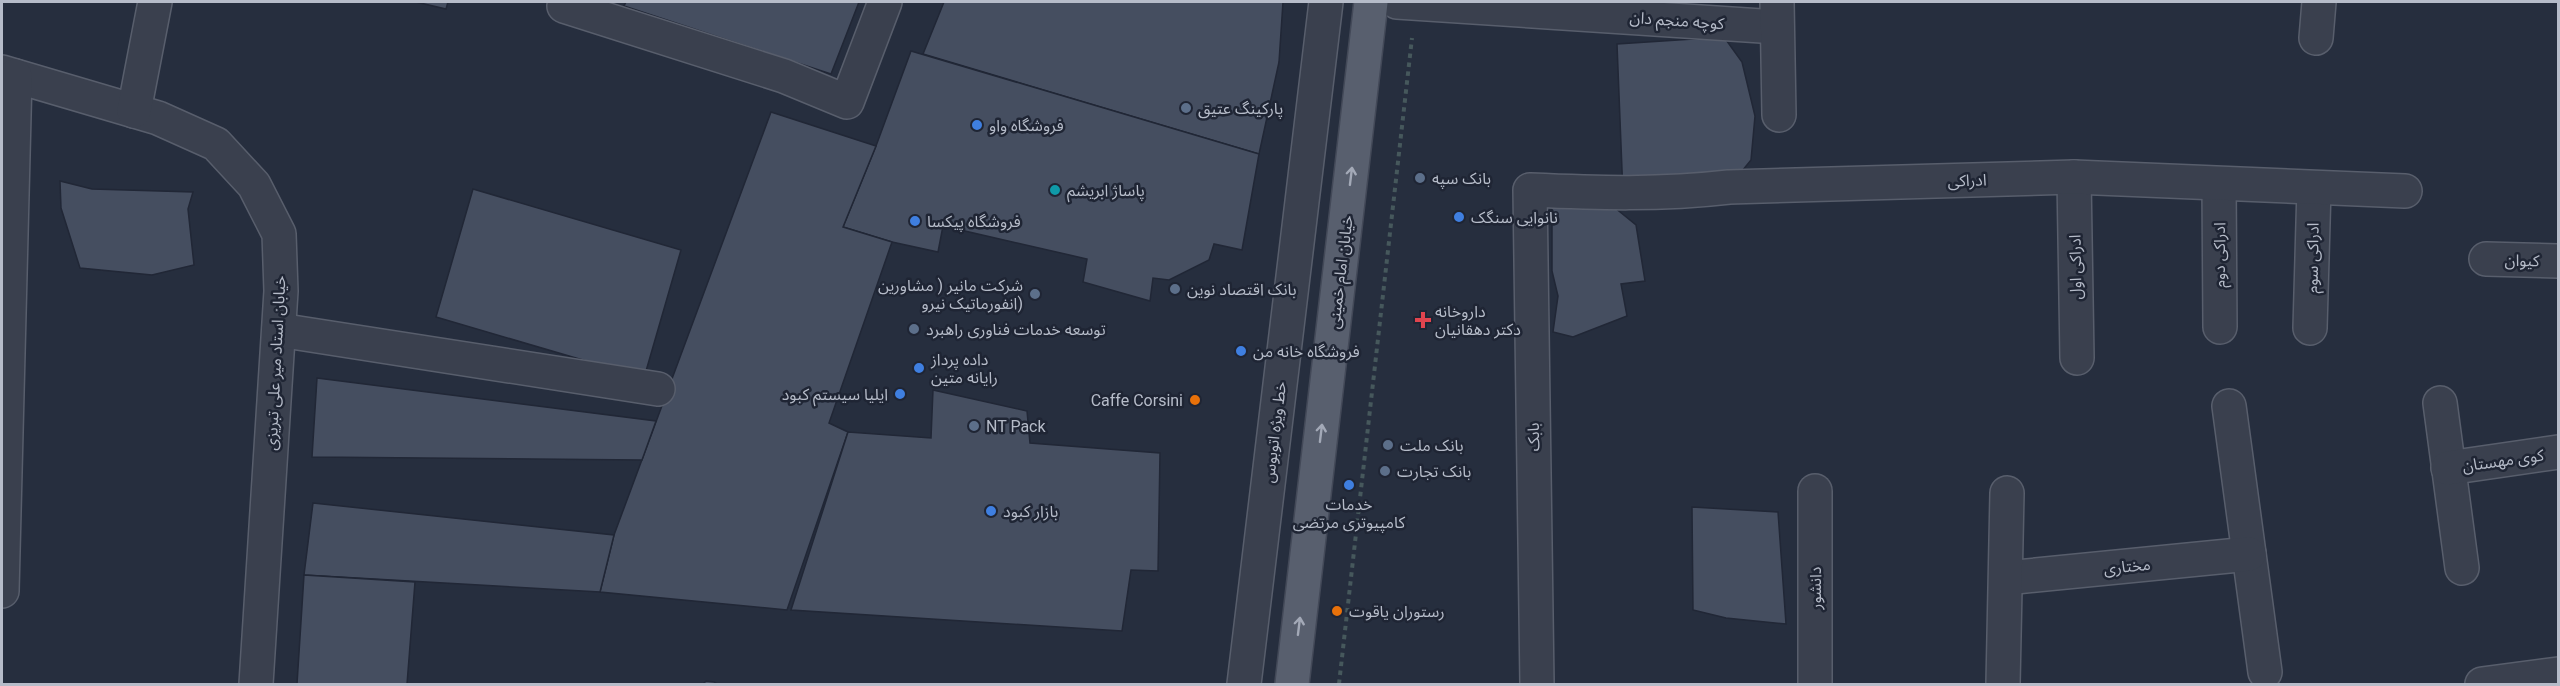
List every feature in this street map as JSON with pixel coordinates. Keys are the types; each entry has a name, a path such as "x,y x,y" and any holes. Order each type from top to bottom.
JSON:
{"main road":[{"name":"خیابان امام خمینی","path":"1292,684 1371,2"}],"street":[{"path":"134,111 155,2"},
{"path":"566,2 564,6 784,76 848,102 885,2"},
{"name":"خط ویژه اتوبوس","path":"1244,684 1326,2"},
{"path":"2316,38 2319,2"},
{"name":"کوچه منجم دان","path":"1407,3 1777,14"},
{"path":"1777,14 1779,115"},
{"path":"2,591 8,74"},
{"name":"خیابان استاد میر علی تبریزی","path":"8,74 158,118 216,144 254,185 279,234 281,291 256,684"},
{"name":"ادراکی","path":"1530,190 1623,195 1688,192 1729,187 2074,177 2405,191"},
{"name":"ادراکی اول","path":"2074,177 2077,358"},
{"name":"ادراکی دوم","path":"2219,184 2220,327"},
{"name":"ادراکی سوم","path":"2310,328 2314,188"},
{"name":"بابک","path":"1530,190 1537,684"},
{"name":"کیوان","path":"2486,259 2559,261"},
{"path":"279,330 657,389"},
{"name":"کوی‌ مهستان","path":"2440,404 2462,568"},
{"path":"2229,406 2265,672"},
{"name":"کوی‌ مهستان","path":"2448,468 2559,452"},
{"name":"دانشور","path":"1815,491 1815,684"},
{"path":"2003,684 2007,493"},
{"name":"مختاری","path":"2006,578 2249,554"},
{"path":"2482,684 2559,674"}],"path":[{"path":"1340,684 1407,3"}],"building":[{"path":"416,2 448,2 446,9"},
{"path":"626,2 859,2 831,74 624,6"},
{"name":"پارکینگ عتیق","path":"944,2 1283,2 1279,62 1259,154 923,54"},
{"path":"1724,37 1742,62 1755,116 1751,160 1729,187 1623,195 1617,44"},
{"name":"پاساژ ابریشم","path":"911,51 1259,154 1242,250 1214,244 1209,260 1169,280 1153,278 1150,301 1083,282 1087,259 943,226 938,252 892,242 843,227"},
{"path":"771,112 876,146 843,227 892,242 829,423 848,432 787,610 600,592 614,535"},
{"path":"60,181 92,189 193,192 188,209 194,265 152,275 80,268 61,208"},
{"path":"473,189 681,250 644,378 436,317"},
{"path":"1609,203 1636,225 1645,281 1621,284 1627,316 1573,337 1553,332 1558,296 1552,271 1552,206"},
{"path":"317,378 656,421 642,460 312,457"},
{"name":"بازار کبود","path":"933,390 1027,411 1030,443 1160,453 1158,571 1131,570 1122,631 791,610 848,432 931,438"},
{"path":"313,503 614,535 600,592 304,575"},
{"path":"1692,507 1778,512 1786,624 1726,618 1693,610"},
{"path":"304,575 415,582 407,684 297,684"},
{"path":"706,681 714,682 717,684 703,684"}],"place":[{"name":"پارکینگ عتیق","path":"1186,108"},
{"name":"فروشگاه واو","path":"977,125"},
{"name":"بانک سپه","path":"1420,178"},
{"name":"پاساژ ابریشم","path":"1055,190"},
{"name":"نانوایی سنگک","path":"1459,217"},
{"name":"فروشگاه پیکسا","path":"915,221"},
{"name":"بانک اقتصاد نوین","path":"1175,289"},
{"name":"شرکت مانیر ( مشاورین انفورماتیک نیرو)","path":"1035,294"},
{"name":"داروخانه دکتر دهقانیان","path":"1423,320"},
{"name":"توسعه خدمات فناوری راهبرد","path":"914,329"},
{"name":"فروشگاه خانه من","path":"1241,351"},
{"name":"داده پرداز رایانه متین","path":"919,368"},
{"name":"ایلیا سیستم کبود","path":"900,394"},
{"name":"Caffe Corsini","path":"1195,400"},
{"name":"NT Pack","path":"974,426"},
{"name":"بانک ملت","path":"1388,445"},
{"name":"بانک تجارت","path":"1385,471"},
{"name":"خدمات کامپیوتری مرتضی","path":"1349,485"},
{"name":"بازار کبود","path":"991,511"},
{"name":"رستوران یاقوت","path":"1337,611"}]}
